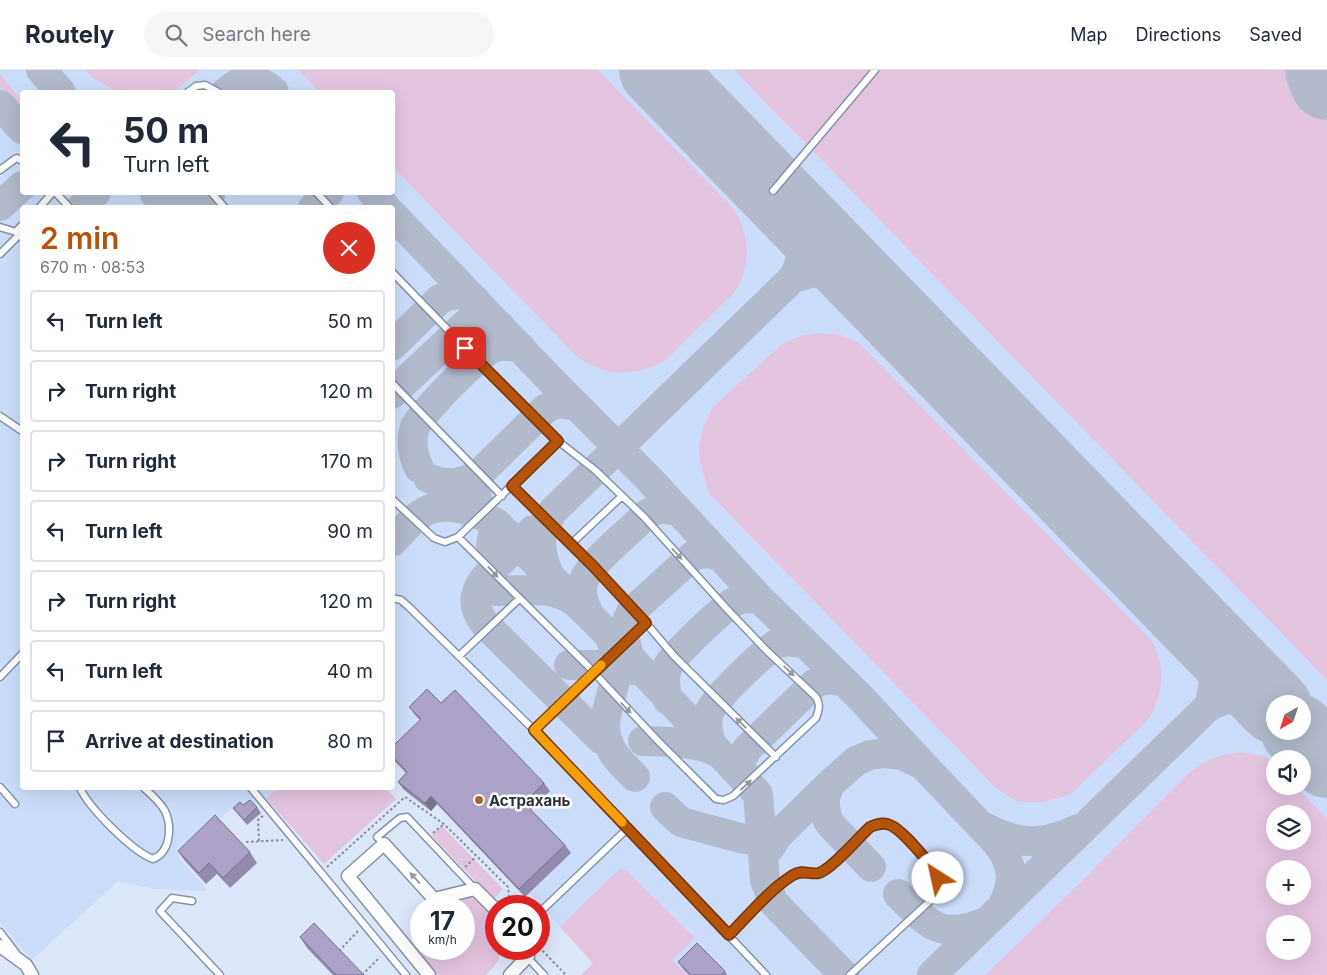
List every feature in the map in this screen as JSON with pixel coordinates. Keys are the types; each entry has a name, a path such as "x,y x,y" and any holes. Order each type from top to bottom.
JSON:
{"street":[{"path":"429,975 348,876 384,844 434,899 475,889 485,899"},
{"path":"0,946 29,970"},
{"path":"510,975 520,960"}],"lane":[{"path":"773,190 875,70"},
{"path":"191,90 196,86 206,85 215,90"},
{"path":"0,170 15,159 20,160"},
{"path":"42,205 51,195"},
{"path":"57,195 67,205"},
{"path":"213,195 222,205"},
{"path":"319,195 328,205"},
{"path":"0,227 19,235 0,254"},
{"path":"395,275 477,361 558,441 595,470 644,517 767,651 818,700 819,708 816,718 733,796 724,800 716,799 458,537"},
{"path":"395,386 502,496"},
{"path":"0,416 20,431"},
{"path":"395,502 434,538 445,542 458,537 558,441"},
{"path":"512,486 571,544 646,623 674,656 776,757"},
{"path":"571,544 622,496"},
{"path":"395,599 401,600 409,607 534,730 766,975"},
{"path":"459,656 519,599"},
{"path":"534,730 646,623"},
{"path":"0,677 20,656"},
{"path":"0,788 15,804"},
{"path":"81,790 88,803 110,825 145,856 153,859 161,855 167,846 169,825 162,807 146,790"},
{"path":"253,790 406,975"},
{"path":"384,844 377,837 400,818 407,817 475,889"},
{"path":"729,935 795,873 814,873 825,870 870,827 878,824 887,824 898,830 936,871 938,878 937,889 932,899 850,975"},
{"path":"550,902 628,828"},
{"path":"192,901 172,898 160,912 220,975"},
{"path":"0,932 29,970"},
{"path":"531,960 544,975"}],"path":[{"path":"408,799 411,795"},
{"path":"322,872 404,797 444,824 508,887 509,895"},
{"path":"246,842 286,840"},
{"path":"338,951 360,930"},
{"path":"550,958 566,975"}],"shaded area":[{"name":"Астрахань","path":"0,70 1327,70 1327,975 581,975 593,963 550,916 550,895 531,895 395,762 395,205 20,205 20,790 276,790 254,805 261,813 247,825 232,808 178,857 206,888 205,891 154,889 118,881 32,960 0,923"},
{"path":"86,70 200,70 175,90 114,90 94,79"},
{"path":"298,70 598,70 732,207 743,228 746,239 746,261 740,283 734,293 666,360 643,370 631,372 609,371 588,363 577,357 395,169 395,90 318,90"},
{"path":"734,70 1327,70 1327,680"},
{"path":"0,74 20,99 20,106 0,87"},
{"path":"821,333 840,335 858,342 1152,641 1160,661 1161,681 1157,701 1148,720 1072,793 1043,802 1024,802 1015,800 997,789 709,493 700,461 699,445 704,426 712,408 782,344 801,336"},
{"path":"1241,752 1264,756 1266,757 1266,795 1304,795 1327,819 1327,975 985,975 1189,773 1213,758"},
{"path":"276,790 387,790 396,799 324,864 266,798"},
{"path":"442,826 503,889 497,895 489,895 431,835"},
{"path":"621,869 626,870 695,938 672,960 687,975 581,975 593,963 560,927"},
{"path":"475,900 485,909 485,960 498,960 486,975 438,975 424,960 475,960"}],"building":[{"name":"Астрахань","path":"427,689 441,703 455,690 544,783 524,803 565,845 519,889 431,796 425,803 398,782 407,772 395,759 395,744 421,719 409,707"},
{"path":"250,800 257,807 244,820 233,808 240,802 243,805"},
{"path":"215,815 250,852 223,878 209,863 199,873 178,851"},
{"path":"314,923 364,975 336,975 300,937"},
{"path":"697,943 725,971 721,975 691,975 678,962"}],"taxiway":[{"path":"41,70 59,90"},
{"path":"228,90 238,83 250,80 262,83 272,90"},
{"path":"0,105 20,127"},
{"path":"0,206 20,188"},
{"path":"84,205 93,195"},
{"path":"157,195 169,200 182,202 210,195"},
{"path":"316,205 326,195"},
{"path":"375,195 383,205"},
{"path":"792,279 800,262 801,254 800,237 793,211"},
{"path":"395,217 546,375 650,480 761,600 861,698 997,843 1007,859 1011,874 1009,890 1002,907"},
{"path":"549,575 541,550 541,542 544,527 553,511 792,279 815,272 835,273 853,280 872,293"},
{"path":"395,343 440,299 458,294 475,300"},
{"path":"395,391 467,323 483,321 501,327"},
{"path":"419,468 412,443 415,427 419,420 463,373 491,349 502,346 521,348"},
{"path":"491,546 494,527 482,512 477,501 476,486 480,473 545,409 558,403 577,406"},
{"path":"428,478 454,483 467,480 480,473"},
{"path":"395,539 418,516 436,508 454,507 463,509 496,523"},
{"path":"590,616 584,602 582,586 591,568 647,514 661,509 677,511"},
{"path":"496,523 609,635 758,794 765,880 773,902 844,975"},
{"path":"533,530 481,583 475,600 477,609 489,628 601,739 607,739"},
{"path":"630,658 626,646 625,629 631,612 694,555 708,553 720,556"},
{"path":"495,591 546,591 565,596 574,601"},
{"path":"668,700 665,674 668,666 679,652 734,602 747,598 761,600"},
{"path":"1193,623 1206,643 1213,662 1214,682 1209,706"},
{"path":"609,636 617,658 617,670 606,716 605,728 607,739 614,755 635,777"},
{"path":"713,747 708,735 707,722 709,713 720,697 751,665 778,643 788,641 805,643"},
{"path":"569,665 617,665 635,670"},
{"path":"743,778 741,760 747,749 814,684 826,679 843,681"},
{"path":"932,975 1209,706 1235,698 1258,702 1266,706"},
{"path":"643,741 691,744 719,753"},
{"path":"871,867 827,819 825,798 830,784 856,761 870,755 885,753 902,755 921,764"},
{"path":"769,849 778,835 830,784"},
{"path":"665,807 681,822 744,839 756,839 779,832"},
{"path":"984,827 1008,837 1031,841 1042,841 1066,835 1078,829"},
{"path":"898,894 919,915 937,927 947,930 959,930 988,921"}],"runway":[{"path":"656,70 1266,698"},
{"path":"1322,70 1327,83"},
{"path":"1307,740 1327,761"}],"slow traffic":[{"path":"601,665 534,730 622,822"}],"place":[{"name":"Астрахань","path":"479,800"}],"route":[{"path":"465,348 558,441 512,486 593,566 646,623 534,730 729,935 784,881 795,873 820,873 825,870 875,824 891,825 898,830 936,871 938,878"}]}
